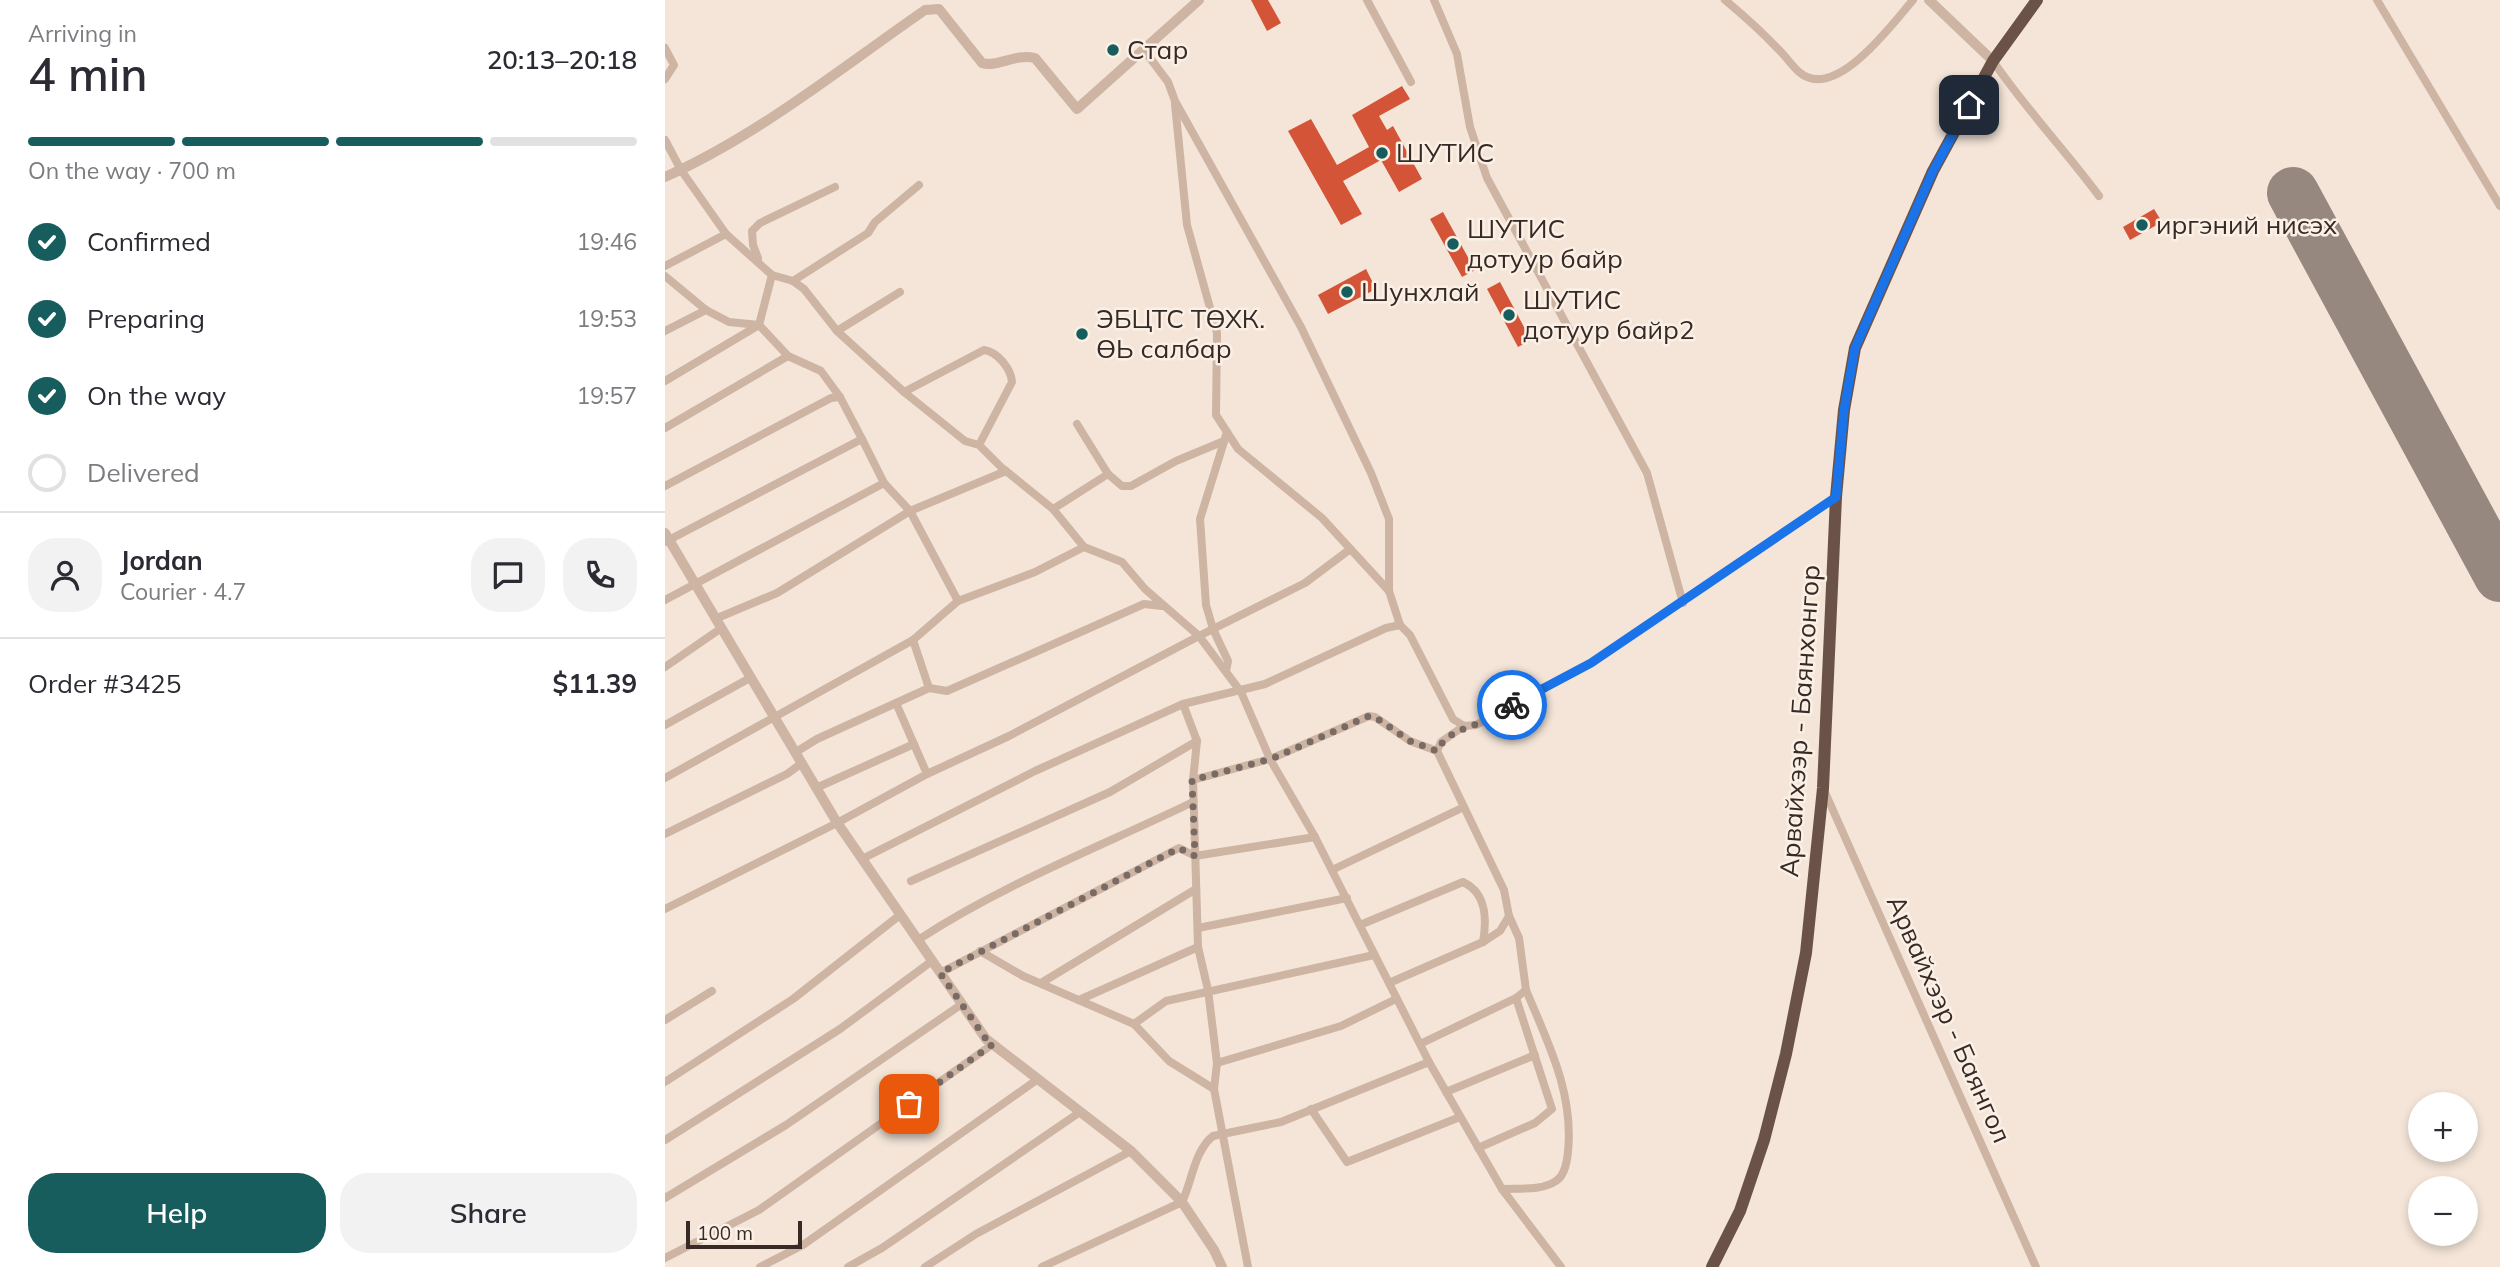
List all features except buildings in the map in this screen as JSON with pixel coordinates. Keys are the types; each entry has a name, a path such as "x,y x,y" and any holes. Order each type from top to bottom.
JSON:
{"highway":[{"name":"Арвайхээр - Баянхонгор","path":"1711,1267 1740,1211 1764,1140 1786,1054 1806,953 1823,788 1836,497 1844,410 1855,348 1933,171 1993,61 2037,0"}],"street":[{"path":"665,177 788,106 925,10 939,9 980,62 986,65 1012,57 1035,58 1077,110 1199,0"},
{"path":"1367,0 1411,82"},
{"path":"1434,0 1457,54 1470,127 1486,178 1647,473 1683,603"},
{"path":"1725,0 1754,25 1800,73 1819,80 1834,77 1853,63 1885,33 1913,0"},
{"path":"1929,0 1993,61 2099,196"},
{"path":"2377,0 2500,206"},
{"path":"665,48 674,65 665,79"},
{"path":"1144,50 1168,82 1175,101 1301,327 1371,473 1389,519 1389,591 1400,625 1410,635 1454,719 1464,726"},
{"path":"1175,101 1187,225 1217,333 1216,415 1225,436 1322,518 1389,591"},
{"path":"665,140 681,170 726,234 772,275 793,281 804,289 837,331 904,392 965,440 978,445 1053,509 1084,547 1122,562 1164,607 1199,636 1241,692 1271,759 1315,837 1396,999 1460,1117 1502,1189 1561,1267"},
{"path":"793,281 868,233 875,222 919,185"},
{"path":"759,261 752,232 761,223 835,187"},
{"path":"665,266 726,234"},
{"path":"665,381 759,325 772,275"},
{"path":"665,276 706,310 729,321 759,325 788,356 821,371 840,397 884,484 911,511 958,601"},
{"path":"837,331 899,292"},
{"path":"665,331 706,310"},
{"path":"904,392 984,350 996,354 1012,376 1012,382 978,445"},
{"path":"665,428 788,356"},
{"path":"665,486 831,398 840,397"},
{"path":"1077,424 1108,474 1122,486 1131,486 1225,436"},
{"path":"1225,436 1200,519 1206,605 1213,629 1228,661 1226,671"},
{"path":"862,439 666,538 695,582 837,823 986,1039 1131,1151 1182,1202 1214,1250 1221,1267"},
{"path":"665,667 718,624 777,593 911,511 1006,471"},
{"path":"1053,509 1108,474"},
{"path":"665,600 884,484"},
{"path":"1437,751 1441,742 1464,726 1476,725 1591,663 1836,497"},
{"path":"665,778 913,640 958,601 1035,572 1084,547"},
{"path":"665,909 1305,583 1349,550"},
{"path":"796,752 817,739 929,688 947,691 1144,604 1164,607"},
{"path":"862,859 1035,771 1183,704 1265,684 1387,628 1400,625"},
{"path":"913,640 929,688"},
{"path":"665,725 750,678"},
{"path":"895,703 927,774"},
{"path":"1183,704 1197,741 1192,780 1196,889 1199,947 1208,990 1217,1063 1214,1089 1220,1133 1248,1267"},
{"path":"1192,780 1271,759 1369,716 1375,717 1410,741 1437,751 1504,890 1509,916 1519,938 1526,990 1565,1089 1567,1157 1562,1175 1556,1181 1531,1188 1502,1189"},
{"path":"911,881 1110,792 1197,741"},
{"path":"816,788 914,744"},
{"path":"665,835 787,774 802,763"},
{"name":"Арвайхээр - Баянгол","path":"1823,788 2036,1267"},
{"path":"918,940 945,922 1002,893 1193,802"},
{"path":"1332,870 1464,807"},
{"path":"940,973 1179,848 1195,856 1315,837"},
{"path":"1360,925 1463,882 1472,888 1484,906 1486,922 1483,942"},
{"path":"1041,983 1196,889"},
{"path":"1198,928 1347,898"},
{"path":"666,1079 793,999 900,915"},
{"path":"1389,983 1483,942 1500,931 1509,916"},
{"path":"1079,1000 1199,947"},
{"path":"980,951 1023,976 1134,1024 1169,1061 1214,1089"},
{"path":"1134,1024 1166,1001 1374,955"},
{"path":"665,1140 840,1029 932,961"},
{"path":"1420,1044 1516,998 1526,990"},
{"path":"665,1020 712,991"},
{"path":"1478,1148 1535,1122 1552,1109 1516,998"},
{"path":"1217,1063 1341,1026 1396,999"},
{"path":"665,1198 786,1125 962,1004"},
{"path":"665,1258 759,1210 993,1044"},
{"path":"1446,1092 1535,1055"},
{"path":"1042,1267 1182,1202 1205,1145 1220,1133 1281,1122 1429,1062"},
{"path":"760,1267 803,1245 1038,1079"},
{"path":"1311,1109 1347,1163 1460,1117"},
{"path":"848,1267 882,1248 1080,1112"},
{"path":"925,1267 977,1234 1131,1151"}],"runway":[{"path":"2293,193 2500,576"}],"way so far":[{"path":"909,1104 993,1044 986,1039 940,973 1179,848 1195,856 1192,780 1271,759 1369,716 1375,717 1410,741 1437,751 1441,742 1464,726 1476,725 1512,705"}],"place":[{"name":"Стар","path":"1113,50"},
{"name":"ШУТИС","path":"1382,153"},
{"name":"иргэний нисэх","path":"2142,225"},
{"name":"ШУТИС дотуур байр","path":"1453,244"},
{"name":"Шунхлай","path":"1347,292"},
{"name":"ШУТИС дотуур байр2","path":"1509,315"},
{"name":"ЭБЦТС ТӨХК. ӨЬ салбар","path":"1082,334"}],"route":[{"path":"1512,705 1591,663 1836,497 1844,410 1855,348 1901,239 1933,171 1969,105"}]}
